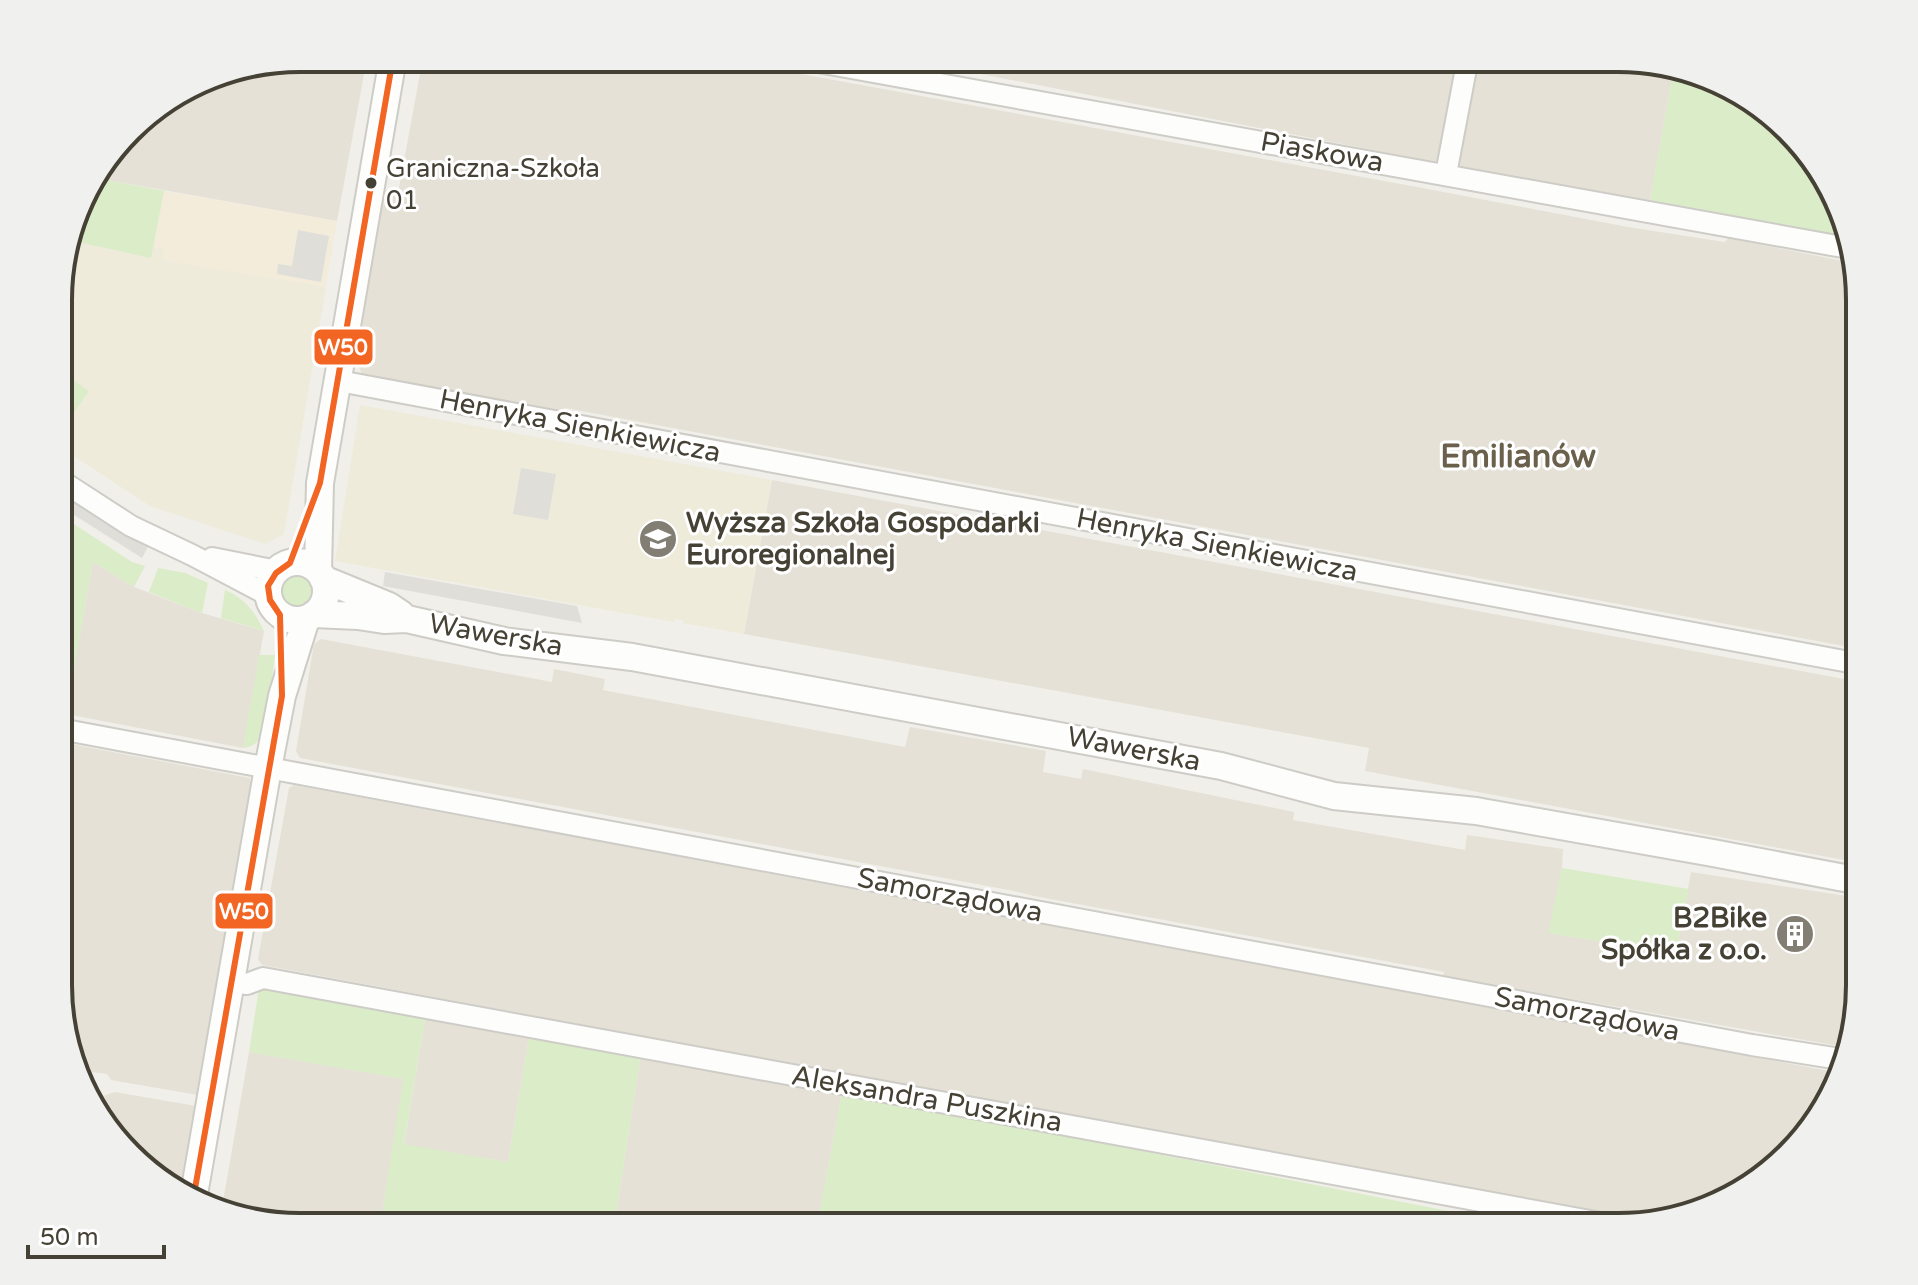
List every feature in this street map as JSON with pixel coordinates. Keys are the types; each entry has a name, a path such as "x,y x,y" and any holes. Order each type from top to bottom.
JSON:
{"street":[{"path":"320,575 320,483 391,72"},
{"name":"Piaskowa","path":"874,72 1839,246"},
{"path":"1446,174 1465,72"},
{"name":"Henryka Sienkiewicza","path":"339,381 1846,661"},
{"path":"195,1187 282,696 292,611 269,582 284,567 320,483"},
{"name":"Wawerska","path":"72,488 131,526 192,555 292,611 384,620 407,619 504,641 646,659 1148,751 1221,766 1334,796 1476,811 1846,878"},
{"name":"Wawerska","path":"192,555 284,567"},
{"path":"284,567 300,563 310,565 320,575 326,589 321,608 292,611"},
{"name":"Wawerska","path":"320,575 389,606 407,619"},
{"name":"Samorządowa","path":"72,731 1834,1058"},
{"name":"Aleksandra Puszkina","path":"232,982 247,984 263,978 1547,1213"}],"shaded area":[{"path":"285,72 364,72 337,221 106,180 129,150 161,119 213,89 256,76"},
{"path":"420,72 790,72 1628,227 1725,242 1728,238 1843,261 1846,285 1846,646 565,408 563,411 362,374 356,361 384,190 398,193"},
{"path":"981,72 1456,72 1440,163"},
{"path":"1476,72 1618,72 1672,79 1650,200 1459,167"},
{"path":"106,180 164,191 153,246 165,250 163,260 326,287 284,534 265,544 150,506 72,455 74,270 89,213"},
{"path":"164,191 337,221 326,287 163,260 153,246"},
{"path":"298,230 329,236 321,282 277,274 278,264 292,266"},
{"path":"360,405 772,480 744,634 683,623 683,620 675,619 674,622 335,561"},
{"path":"521,468 556,474 548,520 513,514"},
{"path":"772,480 1846,679 1846,860 1365,771 1369,748 744,634"},
{"path":"72,497 149,545 142,558 72,514"},
{"path":"93,562 134,587 202,613 264,631 243,748 72,715 72,680"},
{"path":"385,572 577,606 582,623 383,586"},
{"path":"321,639 552,682 554,669 605,679 603,690 905,747 910,727 1046,751 1043,772 1081,779 1083,769 1294,812 1293,820 1465,850 1467,835 1563,849 1549,933 1676,954 1691,872 1846,896 1846,1000 1842,1029 1837,1046 1443,976 1444,972 300,758 296,751 314,644"},
{"path":"72,744 250,778 253,792 198,1095 111,1080 107,1074 92,1072 92,1076 76,1029 72,985"},
{"path":"294,785 1829,1071 1808,1112 1768,1156 1745,1175 1691,1201 1662,1209 1592,1213 262,965 258,959 289,788"},
{"path":"426,1014 530,1032 508,1162 404,1145"},
{"path":"249,1052 404,1079 382,1213 285,1213 223,1199"},
{"path":"641,1054 842,1092 820,1213 616,1213"},
{"path":"115,1092 196,1106 183,1181 139,1146 119,1124 101,1096"}],"green space":[{"path":"1672,79 1705,89 1732,103 1768,129 1799,161 1822,199 1836,235 1650,200"},
{"path":"106,180 164,191 151,258 80,242 89,213"},
{"path":"72,379 89,391 72,416"},
{"path":"72,523 132,562 145,566 134,587 93,562 72,680"},
{"path":"158,568 185,573 208,583 202,613 149,592"},
{"path":"298,572 312,578 318,592 312,606 298,612 284,606 278,592 284,578"},
{"path":"225,590 249,606 264,631 221,618"},
{"path":"259,655 275,655 265,730 257,742 243,748"},
{"path":"1562,868 1689,889 1676,954 1548,933"},
{"path":"260,982 426,1014 404,1144 508,1162 530,1032 641,1054 616,1213 382,1213 403,1079 249,1052"},
{"path":"842,1092 1459,1213 820,1213"}],"transit line":[{"name":"W50","path":"195,1187 282,696 280,615 270,600 268,586 276,573 290,563 320,483 391,72"}],"place":[{"name":"Graniczna-Szkoła 01","path":"371,183"},
{"name":"Wyższa Szkoła Gospodarki Euroregionalnej","path":"658,539"},
{"name":"B2Bike Spółka z o.o.","path":"1795,934"}],"district":[{"name":"Emilianów","path":"1518,457"}]}
